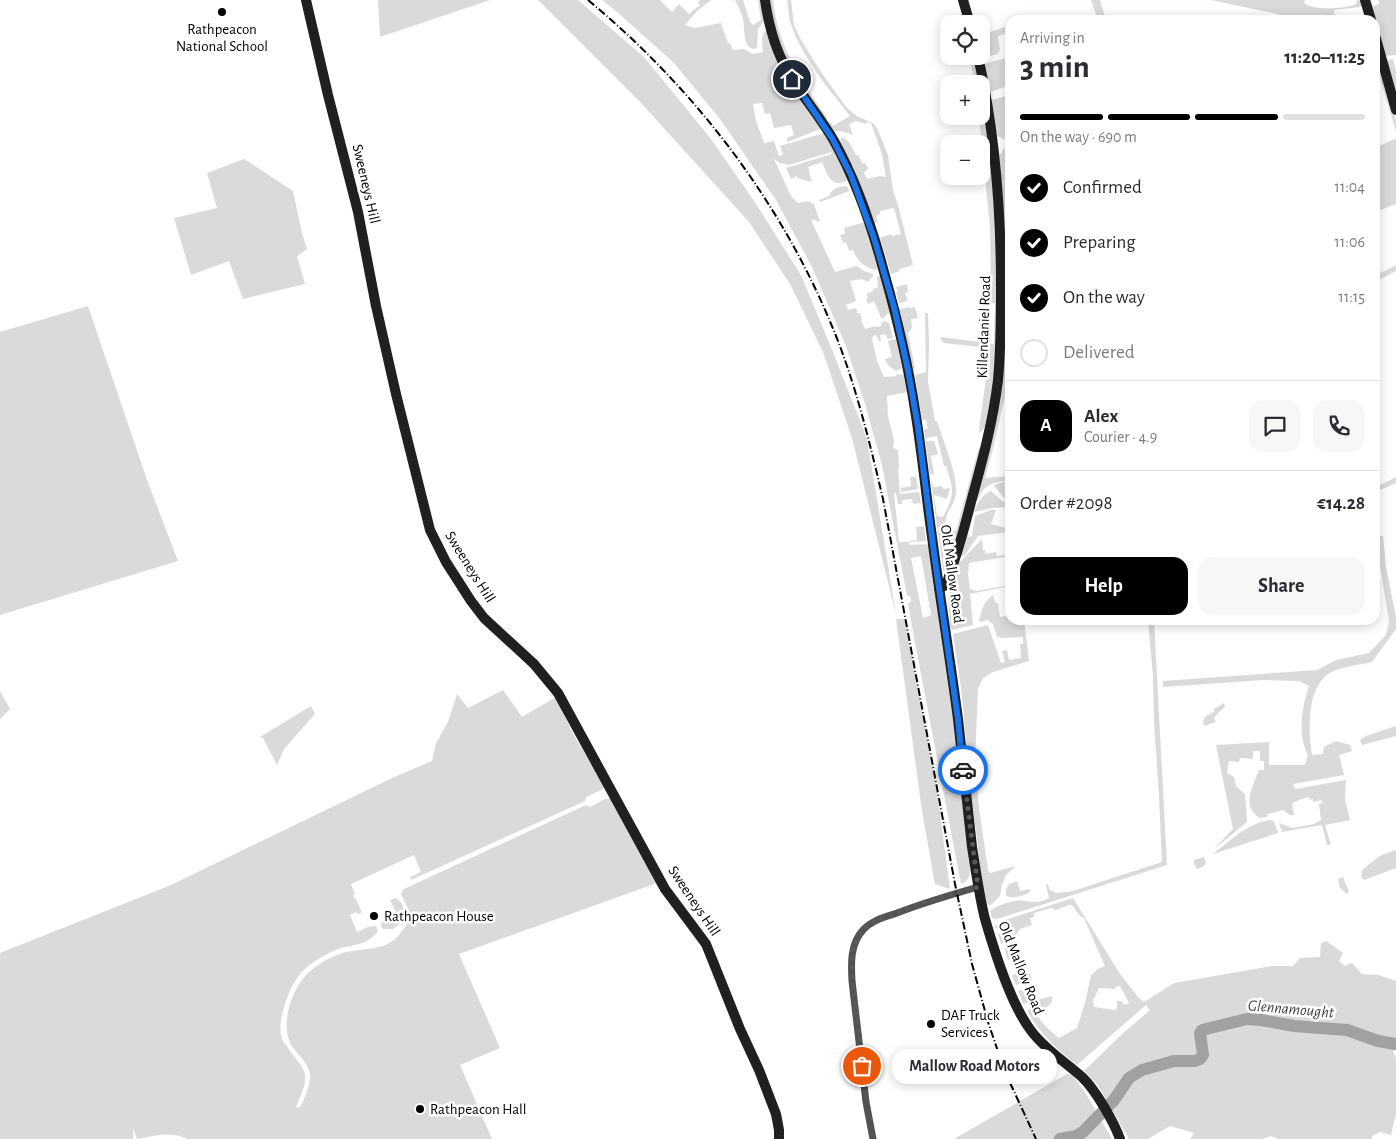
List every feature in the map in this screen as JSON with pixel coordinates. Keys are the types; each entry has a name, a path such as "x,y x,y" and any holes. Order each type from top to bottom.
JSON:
{"street":[{"name":"Sweeneys Hill","path":"306,0 359,216 375,303 430,530 446,562 484,618 534,664 558,693 665,889 706,944 776,1114 779,1130 778,1139"},
{"name":"Old Mallow Road","path":"765,0 769,25 776,48 792,79 832,138 854,182 882,263 898,325 922,452 958,719 978,887 987,924 1002,969 1024,1021 1043,1045 1090,1086 1120,1138"},
{"path":"963,0 967,15"},
{"path":"1365,0 1369,15"},
{"path":"1380,53 1396,110"},
{"name":"Killendaniel Road","path":"939,589 946,586 956,559 982,464 992,418 999,367 1001,269 997,182 991,124 980,65"},
{"path":"873,1139 866,1102 852,981 851,963 854,946 863,930 875,921 928,901 978,887"}],"shaded area":[{"path":"378,0 490,0 380,37"},
{"path":"538,0 578,0 644,57 711,139 756,204 801,275 867,439 896,614 852,438 823,352 790,284 749,222 642,104"},
{"path":"602,0 660,0 672,12 679,4 689,14 700,5 698,3 700,0 711,0 697,11 685,25 695,28 721,23 728,43 730,43 733,50 744,49 753,54 763,52 762,37 767,30 823,128 787,142 787,138 794,135 791,125 774,128 770,113 765,114 762,103 753,104 756,121 764,143 774,141 779,156 783,154 780,146 824,133 849,180 838,183 831,180 822,162 808,167 812,182 797,178 797,176 791,179 786,168 832,154 831,152 789,165 774,159 791,196 798,203 808,201 814,204 820,222 812,219 812,222 835,272 856,266 873,274 868,282 862,279 850,281 856,301 846,305 848,310 855,308 858,311 857,313 860,313 865,329 881,326 881,323 885,321 889,323 893,338 887,339 886,334 880,335 881,341 879,341 876,335 871,338 877,361 884,377 896,376 897,374 905,375 908,392 887,396 888,416 894,440 893,448 898,450 900,494 919,492 921,503 913,504 912,499 902,500 902,504 898,504 896,493 894,493 899,542 917,540 916,527 924,526 926,541 909,542 909,545 929,544 951,695 971,865 970,874 964,883 961,884 913,632 908,603 911,602 910,596 907,596 882,465 846,346 812,267 776,200 720,119 674,63","holes":["921,556 931,615 923,618 911,558"]},
{"path":"735,0 743,0 750,22 753,25 761,20 758,0 761,0 764,21 758,29 757,47 755,49 751,48 746,41 743,19"},
{"path":"770,0 773,0 780,34 800,77 798,78 787,60 776,31"},
{"path":"787,0 791,0 794,25 801,40 823,75 847,108 858,117 873,123 877,128 888,155 893,191 913,265 899,269 900,271 891,274 880,238 891,234 892,236 901,234 894,208 880,211 880,214 876,216 878,222 875,223 853,167 840,141 842,137 847,140 863,164 865,163 868,168 864,173 867,179 880,176 886,177 882,154 871,123 867,122 867,124 856,121 849,124 853,135 841,131 834,132 830,122 833,126 850,116 803,51 791,24"},
{"path":"1091,0 1100,0 1104,15 1096,15"},
{"path":"1211,0 1305,0 1304,3 1309,6 1337,8 1351,6 1356,4 1357,0 1362,0 1362,6 1334,10 1335,15 1281,15"},
{"path":"1378,0 1396,0 1396,55 1386,56 1383,51 1380,40 1380,15 1373,15 1369,2 1371,1 1373,6 1379,4"},
{"path":"1005,27 1005,34 998,36 1000,49 998,54 990,56 990,32"},
{"path":"1005,58 1005,87 991,92 990,96 990,75 985,75 984,66"},
{"path":"1393,59 1396,71 1396,97 1387,62"},
{"path":"971,65 977,65 979,75 973,75"},
{"path":"1380,65 1396,121 1396,131 1380,78"},
{"path":"800,77 828,119 826,120 800,81"},
{"path":"1005,96 1005,138 1003,139 996,136 992,100"},
{"path":"980,125 986,125 987,135 981,135"},
{"path":"1396,138 1396,204 1380,210 1380,146"},
{"path":"1003,149 1005,149 1005,396 985,478 1005,476 1005,481 986,487 978,500 975,501 1001,391 999,155"},
{"path":"244,159 293,191 307,249 297,256 305,284 243,299 229,261 191,275 174,218 217,208 207,173"},
{"path":"990,163 996,214 996,368 987,424 980,433 990,349 982,347 983,342 994,344 995,303 991,303 990,228 986,185 990,185"},
{"path":"847,186 849,191 820,202 819,200 829,196 834,189"},
{"path":"865,222 879,267 876,270 868,268 862,263 853,250 849,251 846,242 843,243 840,235 845,234 844,228"},
{"path":"1396,265 1396,271 1380,279 1380,273"},
{"path":"881,276 890,313 884,318 881,318 874,301 868,304 866,299 868,298 866,294 878,287 877,277"},
{"path":"907,284 908,292 905,293 908,301 899,303 896,287"},
{"path":"88,306 147,480 178,561 0,615 0,332"},
{"path":"915,307 918,318 911,319 912,328 908,333 915,368 913,370 899,308"},
{"path":"925,313 928,313 928,381 935,421 937,421 949,456 956,485 954,502 946,518 946,529 956,531 979,447 980,449 969,499 946,572 943,570 931,482 933,487 942,486 943,489 950,488 947,499 934,495 937,516 943,517 950,502 952,487 946,466 944,466 937,436 926,438 927,441 934,441 938,454 931,456 934,474 930,475 924,429 928,429 926,420 922,420 915,375 926,372"},
{"path":"941,337 980,342 980,347 944,343"},
{"path":"896,339 902,368 896,371 889,366 885,359 892,357 888,341"},
{"path":"910,477 916,477 918,489 901,492 901,488 911,486"},
{"path":"1396,477 1396,483 1380,490 1380,485"},
{"path":"1005,482 1005,498 994,486"},
{"path":"991,491 1005,502 1005,508 974,512 978,503"},
{"path":"996,510 991,524 1005,528 1005,533 978,536 965,555 960,557 966,535 969,534 968,537 972,536 975,516"},
{"path":"1380,536 1383,536 1386,567 1396,617 1396,629 1372,662 1334,671 1318,685 1314,696 1310,720 1312,755 1323,754 1324,747 1336,741 1350,745 1352,751 1339,755 1344,775 1293,784 1295,789 1346,780 1345,799 1350,820 1325,825 1331,845 1327,845 1322,825 1282,832 1279,823 1292,828 1314,824 1321,820 1319,804 1322,803 1322,800 1313,802 1313,799 1310,800 1309,797 1292,803 1294,815 1290,815 1283,810 1268,814 1267,817 1259,818 1254,813 1251,809 1250,799 1259,770 1264,770 1264,761 1260,761 1260,751 1253,751 1253,759 1240,758 1239,762 1229,761 1227,773 1234,777 1236,786 1245,794 1246,823 1214,849 1233,829 1216,745 1269,742 1269,765 1305,765 1308,755 1303,739 1302,721 1304,703 1309,686 1299,681 1263,680 1163,687 1163,681 1317,670 1336,660 1369,653 1386,635 1389,621 1380,565"},
{"path":"982,539 985,554 996,552 997,556 1005,555 1005,557 969,563 970,589 976,591 1005,587 970,594 973,625 952,630 950,627 948,598 958,564"},
{"path":"993,595 995,602 998,604 1000,617 1005,616 1005,625 1025,625 1029,661 993,672 983,678 978,689 975,761 979,808 988,870 990,873 1016,866 1006,875 1000,896 991,905 987,905 981,875 961,688 953,634 988,625 1001,663 1005,662 1002,651 1007,650 1009,660 1021,658 1020,644 1023,644 1023,637 1002,638 997,636 993,624 987,620 979,621 985,603"},
{"path":"896,619 905,619 937,790 950,889 935,884 922,811"},
{"path":"1148,625 1154,625 1167,865 997,919 992,918 990,911 1006,903 1016,901 1037,902 1049,898 1046,885 1048,884 1050,890 1056,893 1073,891 1162,862 1153,676"},
{"path":"503,690 522,717 556,697 571,730 605,787 586,797 585,801 411,880 410,877 421,872 414,855 351,884 355,894 353,895 361,910 361,913 358,914 356,912 350,915 357,932 376,926 378,931 370,939 357,945 334,951 307,967 297,978 289,992 281,1023 282,1040 305,1074 305,1084 296,1108 301,1106 306,1094 310,1082 310,1074 305,1062 291,1045 288,1037 287,1018 296,989 307,974 319,964 338,955 381,947 394,940 406,926 409,917 408,909 401,894 404,889 586,805 590,807 605,799 612,798 657,883 459,954 500,1048 460,1065 492,1139 186,1139 167,1134 137,1139 133,1128 133,1139 0,1139 0,953 171,885 390,779 432,761 436,743 448,722 457,694 468,708"},
{"path":"0,691 10,709 0,719"},
{"path":"1224,703 1225,707 1214,718 1216,722 1204,726 1203,721 1206,716"},
{"path":"311,706 315,714 284,749 277,765 263,738 260,737"},
{"path":"1396,726 1396,736 1362,745 1360,740 1366,736"},
{"path":"1269,820 1274,821 1278,833 1213,854 1246,829"},
{"path":"1396,850 1396,868 1364,880 1361,877 1362,870 1381,855"},
{"path":"1204,857 1206,863 1203,867 1197,869 1194,860"},
{"path":"1343,877 1349,892 1347,894 1340,888 1338,879"},
{"path":"1017,881 1020,891 1030,889 1030,892 1018,897 1006,896 1009,884"},
{"path":"396,898 404,908 403,921 393,929 383,929 380,924 382,921 397,914 390,900"},
{"path":"1073,898 1120,974 1144,1002 1174,983 1272,966 1293,966 1300,958 1320,957 1321,943 1326,941 1343,953 1339,961 1345,966 1352,963 1362,974 1379,975 1396,981 1396,1050 1393,1051 1396,1059 1396,1114 1391,1135 1380,1132 1372,1136 1372,1139 1278,1139 1271,1136 1262,1139 1190,1139 1194,1133 1170,1126 1148,1139 1129,1139 1097,1084 1084,1071 1150,1010 1146,1005 1077,1065 1062,1053 1037,1026 1027,1011 1032,1007 1030,1002 1023,1004 1018,990 1028,991 1033,1001 1052,996 1049,1005 1034,1010 1045,1025 1059,1038 1077,1028 1091,975 1105,966 1084,918 1080,916 1072,905 1056,910 1051,908 1034,913 1034,917 1030,918 1032,925 1020,929 1013,939 1001,944 998,934 1006,930 1005,926 996,929 994,926 998,925 999,922","holes":["1120,986 1129,1003 1125,1005 1121,1001 1117,1001 1117,1009 1115,1010 1094,1007 1093,1000 1099,988 1116,989 1115,987"]},
{"path":"1012,944 1016,945 1019,954 1021,953 1022,955 1008,960 1004,947"},
{"path":"1026,971 1028,975 1030,974 1032,980 1016,985 1012,975"},
{"path":"1067,1074 1072,1074 1088,1097 1112,1139 954,1139"}],"waterway":[{"name":"Glennamought","path":"1060,1139 1076,1136 1083,1132 1114,1100 1129,1078 1142,1070 1174,1061 1195,1061 1200,1059 1203,1055 1200,1033 1202,1030 1247,1019 1261,1020 1294,1026 1347,1030 1378,1041 1396,1044"}],"railway":[{"path":"588,0 629,36 668,75 704,115 737,158 768,203 796,250 820,299 841,349 859,405 883,499 955,884 972,964 988,1022 1005,1072 1036,1139"}],"way so far":[{"path":"862,1066 851,963 854,946 863,930 875,921 928,901 978,887 963,770"}],"place":[{"name":"Rathpeacon National School","path":"222,12"},
{"name":"Rathpeacon House","path":"374,916"},
{"name":"DAF Truck Services","path":"931,1024"},
{"name":"Mallow Road Motors","path":"862,1066"},
{"name":"Rathpeacon Hall","path":"420,1109"}],"route":[{"path":"792,79 832,138 851,175 874,238 894,307 918,427 958,719 963,770"}]}
